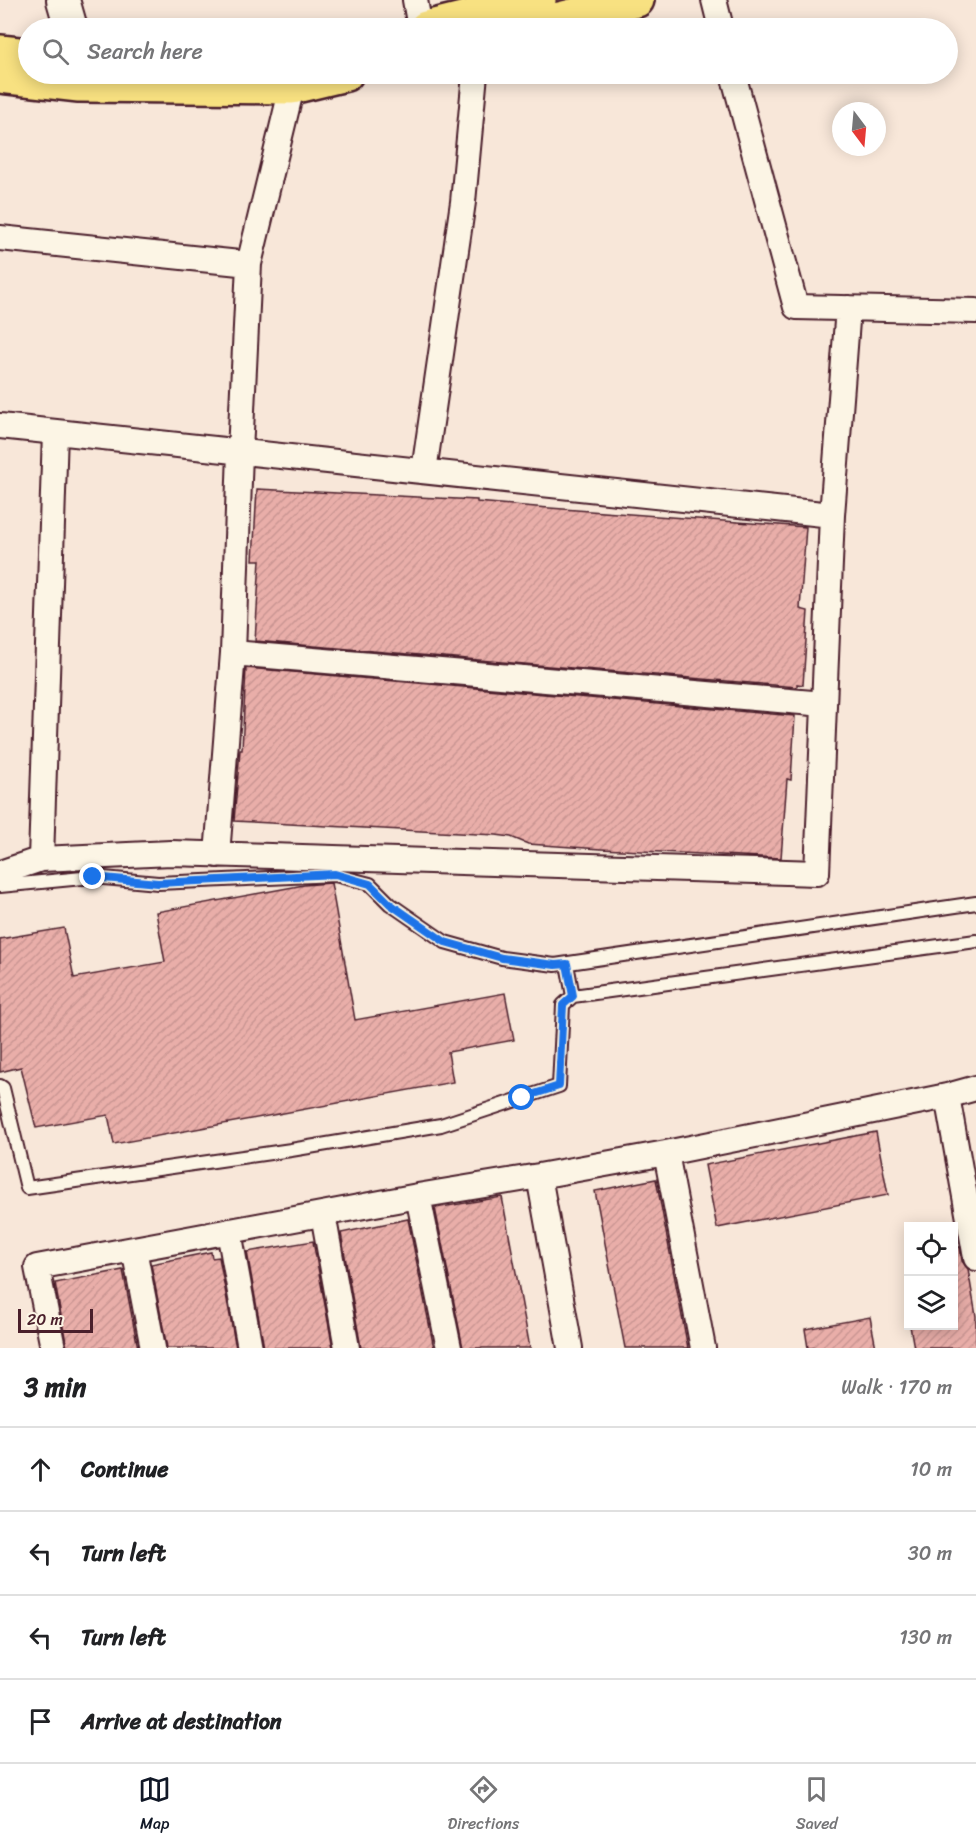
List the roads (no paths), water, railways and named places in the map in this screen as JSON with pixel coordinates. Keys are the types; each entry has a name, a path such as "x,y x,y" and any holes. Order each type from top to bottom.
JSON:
{"main road":[{"path":"466,18 539,0"},
{"path":"564,18 637,0"},
{"path":"0,52 18,55"},
{"path":"0,76 18,78"},
{"path":"70,84 121,84"}],"street":[{"path":"63,0 68,18"},
{"path":"415,0 418,18"},
{"path":"714,0 718,18"},
{"path":"217,855 233,653 249,264 290,84"},
{"path":"424,471 463,202 474,84"},
{"path":"736,84 796,308 976,311"},
{"path":"0,238 249,264"},
{"path":"0,873 41,859 171,853 817,873 832,515 848,308"},
{"path":"0,426 832,515"},
{"path":"41,859 55,432"},
{"path":"233,653 824,704"},
{"path":"52,1348 37,1267 418,1196 666,1154 976,1088"},
{"path":"947,1096 976,1258"},
{"path":"666,1154 703,1348"},
{"path":"539,1176 570,1348"},
{"path":"418,1196 449,1348"},
{"path":"323,1214 347,1348"},
{"path":"229,1231 250,1348"},
{"path":"134,1249 153,1348"}],"lane":[{"path":"0,886 93,877 158,883 335,874 370,884 390,904 445,942 502,958 555,965 976,903"},
{"path":"0,1086 3,1088 27,1188 291,1150 441,1125 559,1086 563,1005 573,996 976,942"},
{"path":"567,964 573,996"}]}
